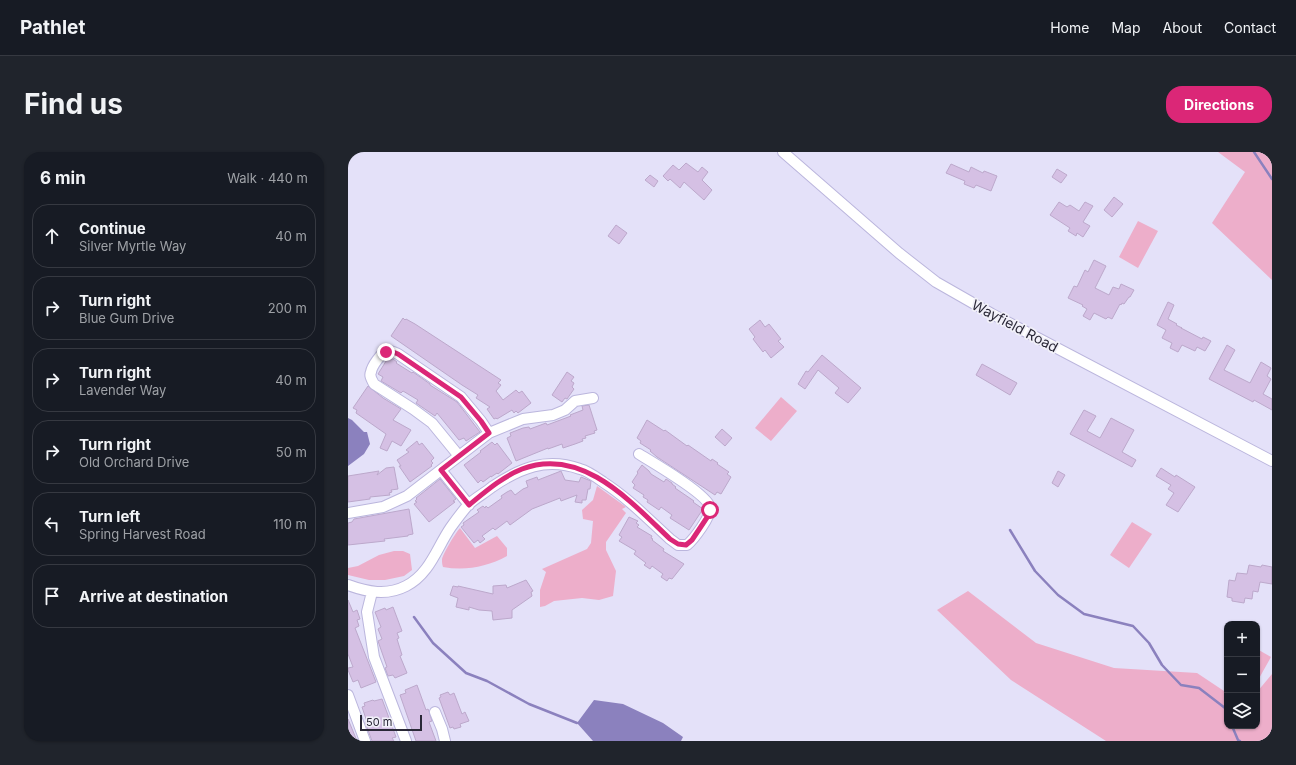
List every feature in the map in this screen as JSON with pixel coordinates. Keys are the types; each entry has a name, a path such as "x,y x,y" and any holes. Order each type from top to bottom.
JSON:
{"street":[{"name":"Wayfield Road","path":"783,152 899,253 936,282 998,318 1272,460"},
{"path":"459,456 432,423 374,384 370,372 381,354 393,352 398,354 461,397 489,433"},
{"path":"348,513 383,506 397,501 411,493 489,433 523,419 553,415 565,410 575,401 593,398"},
{"path":"348,585 372,592 387,592 410,584 426,570 451,528 469,505 508,476 522,469 537,465 563,464 580,469 595,476 622,494 670,539 678,544 686,545 692,540 710,513 710,506 696,491 639,454"},
{"path":"441,470 469,505"},
{"path":"372,592 367,612 374,657 406,741"},
{"path":"348,695 365,741"},
{"path":"435,712 445,741"}],"shaded area":[{"path":"1218,152 1272,152 1272,280 1212,223 1245,172"},
{"path":"1138,221 1158,231 1138,268 1119,257"},
{"path":"781,397 797,411 771,441 755,428"},
{"path":"348,418 364,432 367,432 370,444 364,454 348,466"},
{"path":"597,486 626,507 622,509 626,513 606,542 606,550 616,571 613,596 599,600 582,598 554,601 540,607 540,590 546,572 542,569 587,549 591,543 593,521 583,519 582,510 593,500"},
{"path":"1132,522 1152,534 1129,568 1110,555"},
{"path":"460,528 475,548 497,536 507,548 507,556 492,563 476,567 459,569 443,567 442,560 444,553"},
{"path":"394,551 403,551 410,554 412,570 404,576 385,580 369,580 348,575 348,568 358,566 379,555"},
{"path":"968,591 1036,643 1114,668 1197,673 1224,691 1224,729 1260,729 1260,688 1272,674 1272,741 1106,741 1011,680 937,610"},
{"path":"1260,651 1271,657 1260,677"},
{"path":"594,700 623,704 663,723 683,737 681,741 593,741 577,723"}],"building":[{"path":"686,163 698,172 702,167 708,172 702,180 712,190 704,200 684,182 680,188 670,179 668,181 663,176 673,165 679,170"},
{"path":"951,164 969,172 971,167 983,173 984,171 997,176 991,191 976,185 974,188 964,184 965,181 946,173"},
{"path":"1057,169 1067,175 1061,183 1052,177"},
{"path":"650,175 658,181 654,187 645,180"},
{"path":"1114,197 1123,204 1112,217 1104,210"},
{"path":"1059,202 1067,207 1070,205 1079,211 1085,202 1093,206 1083,222 1090,226 1083,237 1077,233 1076,236 1068,231 1070,228 1050,215"},
{"path":"616,225 627,233 619,244 608,236"},
{"path":"1094,260 1106,266 1095,288 1109,295 1113,287 1119,289 1121,284 1134,290 1124,304 1120,304 1112,319 1108,317 1106,319 1094,313 1090,320 1083,316 1087,309 1082,306 1083,305 1068,298 1074,286 1077,287 1085,270 1088,272"},
{"path":"1168,302 1174,305 1168,319 1202,339 1203,337 1211,341 1205,351 1197,347 1195,351 1182,345 1178,352 1170,348 1172,343 1162,338 1166,330 1157,325"},
{"path":"403,318 415,324 501,380 498,383 501,385 496,391 503,400 516,390 519,393 522,391 531,403 518,413 516,411 514,413 512,410 497,419 494,419 487,409 490,407 476,398 478,395 391,336"},
{"path":"760,320 765,327 769,324 781,339 778,341 784,347 771,358 765,350 763,352 753,339 755,337 749,329"},
{"path":"1227,345 1235,350 1224,370 1250,383 1261,362 1271,368 1267,376 1271,379 1263,394 1272,399 1272,410 1254,400 1253,402 1209,379"},
{"path":"822,355 861,388 848,403 835,393 839,388 818,370 805,389 798,384 806,371 808,372"},
{"path":"388,358 393,359 397,362 396,363 412,373 413,372 457,402 480,432 466,441 464,438 459,440 437,413 435,416 416,403 418,400 403,391 401,393 381,381 383,377 378,374"},
{"path":"982,364 1017,383 1010,395 976,375"},
{"path":"567,372 574,377 571,381 574,383 572,387 574,389 567,399 565,398 562,402 552,395"},
{"path":"368,386 383,398 401,409 393,420 411,430 401,446 392,441 387,451 380,448 386,434 356,413 357,410 353,408"},
{"path":"589,405 597,430 594,431 595,433 585,436 586,438 582,439 583,441 575,444 563,448 562,444 548,448 516,461 507,438 511,436 510,433 523,428 529,427 530,429 546,423 547,425 571,416 570,415 583,410 582,406"},
{"path":"1084,410 1096,416 1087,431 1100,438 1111,418 1134,430 1122,452 1136,460 1132,467 1070,434"},
{"path":"647,420 664,431 665,430 711,461 712,459 729,472 727,474 731,477 721,494 717,492 715,495 657,457 650,451 651,450 640,443 641,441 637,438"},
{"path":"722,429 732,438 725,446 715,437"},
{"path":"417,441 419,445 422,443 434,458 431,461 433,463 431,465 432,466 410,482 399,466 401,466 397,460 409,452 406,450"},
{"path":"492,442 495,445 497,443 512,463 498,474 497,473 491,476 483,482 481,480 478,483 464,465"},
{"path":"642,465 651,474 664,482 666,479 672,483 676,487 675,488 703,509 689,530 670,518 672,515 661,507 659,510 647,502 648,500 643,497 644,495 633,488 635,485 632,482"},
{"path":"394,467 398,489 391,490 392,492 389,493 390,495 370,497 370,499 348,502 348,476 379,471 377,475 386,468"},
{"path":"1161,468 1175,477 1176,475 1195,487 1178,512 1166,505 1174,493 1168,489 1171,485 1156,476"},
{"path":"561,471 565,480 579,482 581,477 591,481 586,500 582,500 582,503 575,502 577,495 561,501 560,498 532,509 510,525 507,521 495,530 493,528 482,536 485,539 480,543 478,540 474,543 461,527 464,525 463,523 479,512 477,510 483,506 488,508 502,498 501,496 511,490 515,495 528,487 526,481 537,477 538,480"},
{"path":"1058,471 1065,475 1058,487 1052,483"},
{"path":"440,479 456,499 453,501 455,502 429,522 414,504 417,502 415,501 417,499 416,498"},
{"path":"409,509 413,534 384,539 385,541 348,545 348,523 352,522 354,519"},
{"path":"629,517 638,521 636,523 639,525 637,527 652,536 652,540 664,549 663,551 684,564 672,579 669,578 667,581 661,577 663,574 652,566 650,569 644,565 646,563 634,554 636,551 619,541 622,537 619,535"},
{"path":"1249,565 1272,567 1272,584 1260,582 1258,592 1253,591 1252,599 1245,598 1244,603 1232,601 1232,598 1227,597 1229,580 1235,581 1237,573 1247,574"},
{"path":"526,580 533,591 531,592 532,596 512,610 512,618 493,620 492,611 479,610 469,607 469,610 456,607 458,598 450,595 453,586 493,594 493,586 506,585 507,588"},
{"path":"348,600 353,612 357,610 360,619 357,620 359,626 355,628 376,682 361,688 358,680 353,682 348,670 348,668 353,667 348,654"},
{"path":"393,607 402,631 397,633 399,638 397,639 402,655 400,656 407,673 395,678 393,675 388,676 385,668 387,667 378,641 382,639 378,629 381,627 375,612"},
{"path":"417,685 426,710 428,709 429,711 432,721 429,722 436,741 416,741 400,695 406,693 405,690"},
{"path":"448,692 450,695 454,693 462,714 465,712 469,721 460,724 461,727 454,729 453,727 450,728 439,698 441,697 440,695"},
{"path":"382,699 396,737 392,738 394,741 372,741 365,722 367,722 362,707 365,706 364,703"},
{"path":"348,719 357,741 348,741"}],"waterway":[{"path":"1254,152 1272,179"},
{"path":"1010,530 1035,571 1058,595 1084,614 1133,626 1149,643 1162,665 1181,685 1199,688 1224,707"},
{"path":"414,617 433,643 466,673 487,681 529,704 577,723"},
{"path":"1233,729 1238,740 1240,741"}],"route":[{"path":"386,352 398,354 461,397 489,433 441,470 469,505 508,476 522,469 537,465 563,464 580,469 595,476 622,494 670,539 678,544 686,545 692,540 710,513 710,510"}]}
